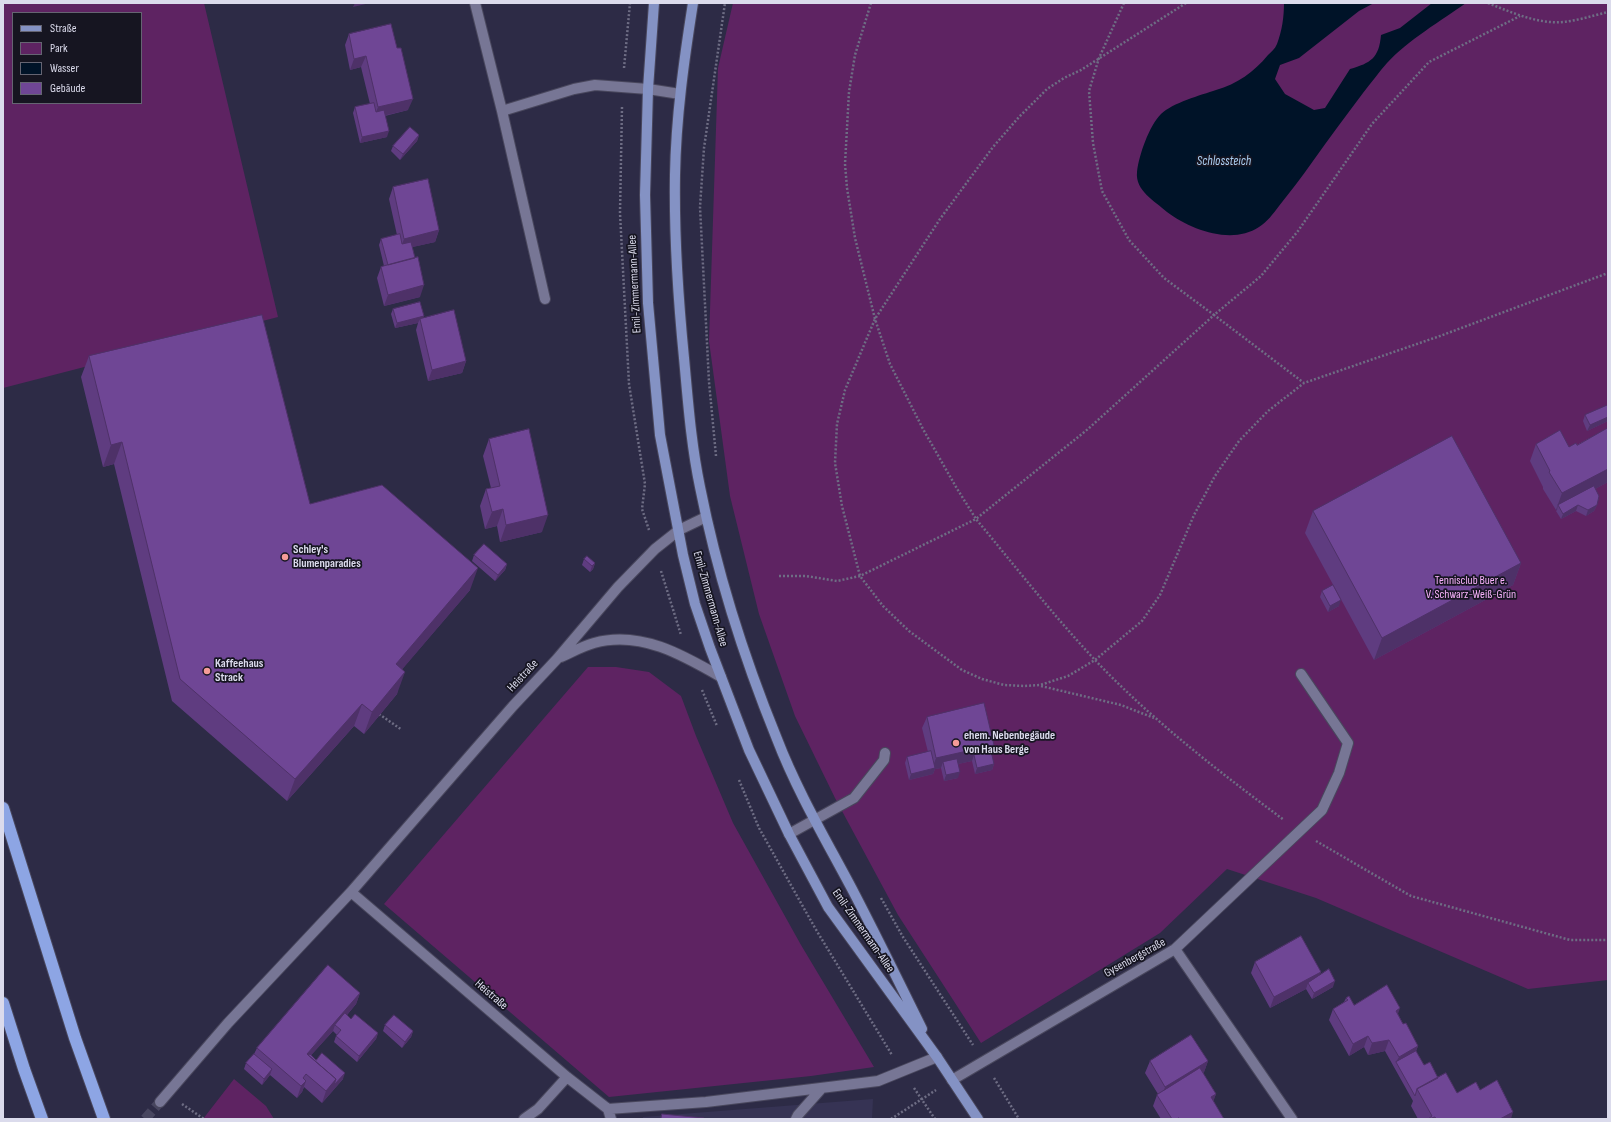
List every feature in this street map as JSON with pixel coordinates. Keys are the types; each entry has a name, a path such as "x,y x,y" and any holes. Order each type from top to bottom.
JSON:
{"highway":[{"path":"3,808 75,1038 104,1119"},
{"path":"3,1003 42,1119"}],"main road":[{"name":"Emil-Zimmermann-Allee","path":"654,3 648,89 644,195 648,303 660,435 683,555 696,604 749,750 789,834 828,907 937,1058 978,1119"},
{"name":"Emil-Zimmermann-Allee","path":"693,3 680,94 675,174 676,257 689,414 699,483 706,517 732,617 778,742 814,820 853,892 937,1058"}],"street":[{"path":"475,3 502,111 545,299"},
{"path":"502,111 574,89 596,85 648,89 680,94"},
{"name":"Heistraße","path":"160,1102 228,1024 351,892 507,712 557,659 618,587 652,552 679,530 706,517"},
{"name":"Heistraße","path":"557,659 594,642 631,639 689,658 721,676"},
{"path":"1175,949 1301,832 1322,810 1339,773 1348,743 1301,674"},
{"path":"789,834 854,798 884,760 885,753"},
{"name":"Heistraße","path":"351,892 567,1077 608,1109"},
{"name":"Gysenbergstraße","path":"952,1080 1175,949 1292,1119"},
{"path":"611,1119 608,1109 706,1102 878,1081 937,1058"},
{"path":"524,1119 538,1109 567,1077"},
{"path":"796,1119 822,1088"}],"path":[{"path":"717,457 708,382 700,207 704,148 726,3"},
{"path":"871,3 855,55 849,92 845,164 847,188 855,238 875,319 890,364 922,429 976,519 1095,660 1156,719 1234,784 1301,832 1411,896 1570,940 1608,940"},
{"path":"1124,3 1099,58 1089,91 1093,143 1102,191 1129,240 1164,278 1304,383"},
{"path":"1156,719 1121,705 1040,686 1004,685 982,679 962,670 909,631 883,606 860,576 842,506 836,463 836,424 845,390 875,319 940,219 993,147 1019,117 1047,89 1186,3"},
{"path":"1488,3 1520,16 1551,22 1582,19 1608,12"},
{"path":"779,576 806,576 837,580 860,576 976,519 1088,429 1214,315 1261,276 1298,231 1372,124 1428,62 1520,16"},
{"path":"1040,686 1068,676 1095,660 1142,621 1160,595 1194,515 1215,476 1238,441 1268,411 1304,383 1440,336 1608,273"},
{"path":"379,714 402,730"},
{"path":"879,895 903,937 1019,1119"},
{"path":"891,1119 952,1080"},
{"path":"167,1094 204,1119"}],"shaded area":[{"path":"873,1099 872,1119 643,1119 643,1117"}],"green space":[{"path":"3,3 204,3 278,317 3,388"},
{"name":"Tennisclub Buer e. V. Schwarz-Weiß-Grün","path":"733,3 1608,3 1608,980 1528,989 1316,898 1227,869 1160,933 981,1043 898,915 835,798 795,716 759,614 730,496 709,341 718,68"},
{"path":"588,667 616,667 649,672 681,696 696,736 733,823 801,945 874,1067 811,1076 609,1097 384,904"},
{"path":"234,1079 266,1106 274,1119 203,1119"}],"water":[{"name":"Schlossteich","path":"1284,3 1374,3 1359,11 1299,58 1280,65 1275,79 1285,94 1314,110 1325,108 1350,69 1369,62 1373,58 1378,49 1381,35 1400,28 1432,3 1466,3 1414,39 1387,63 1265,223 1248,232 1237,235 1224,235 1200,229 1177,219 1152,200 1142,190 1137,179 1137,172 1145,141 1152,126 1166,110 1172,106 1238,81 1245,77 1263,61 1277,44 1284,13"}],"building":[{"path":"391,24 397,48 401,48 413,99 378,107 366,56 354,59 349,34"},
{"path":"374,103 376,112 384,110 389,131 362,137 355,107"},
{"path":"410,127 419,135 403,154 393,146"},
{"path":"428,179 439,230 404,239 393,187"},
{"path":"400,234 402,244 411,242 415,258 388,265 381,239"},
{"path":"418,257 424,285 388,295 381,267"},
{"path":"420,302 424,316 397,323 393,309"},
{"path":"454,310 466,361 432,370 420,319"},
{"name":"Schley's Blumenparadies","path":"262,315 310,504 382,485 478,568 396,664 405,672 372,712 362,704 295,779 180,679 122,442 111,445 89,356"},
{"path":"1608,405 1608,417 1590,425 1585,415"},
{"path":"1608,428 1608,469 1562,493 1549,472 1550,471 1536,444 1560,430 1569,447 1576,443 1577,445"},
{"path":"529,429 548,515 506,525 503,509 492,512 486,489 500,486 489,439"},
{"path":"1452,436 1521,563 1382,638 1313,511"},
{"path":"1594,486 1599,496 1597,505 1588,510 1578,505 1563,514 1558,505"},
{"path":"484,544 507,564 498,575 474,555"},
{"path":"587,556 595,563 592,566 584,559"},
{"path":"1333,585 1341,600 1330,606 1322,591"},
{"name":"ehem. Nebenbegäude von Haus Berge","path":"984,703 994,745 936,758 927,717"},
{"path":"931,751 935,768 911,774 907,757"},
{"path":"991,751 994,764 977,768 974,755"},
{"path":"957,759 960,772 946,775 943,762"},
{"path":"1301,936 1321,972 1274,997 1255,962"},
{"path":"328,965 360,993 307,1054 336,1079 326,1091 306,1074 303,1078 306,1081 301,1086 257,1048"},
{"path":"1329,969 1335,981 1314,993 1308,983"},
{"path":"1387,985 1400,1008 1396,1011 1403,1024 1406,1023 1418,1046 1399,1057 1389,1040 1372,1043 1368,1036 1353,1044 1333,1009 1348,1000 1346,998 1349,996 1354,1005"},
{"path":"345,1013 351,1019 355,1014 378,1033 359,1056 336,1036 341,1030 335,1025"},
{"path":"394,1015 413,1031 405,1042 385,1025"},
{"path":"1191,1035 1208,1061 1165,1087 1150,1061"},
{"path":"1416,1051 1424,1065 1430,1062 1438,1078 1417,1089 1415,1096 1396,1062"},
{"path":"322,1053 345,1073 334,1085 336,1079 308,1055 310,1054 316,1060"},
{"path":"254,1054 272,1069 264,1079 246,1063"},
{"path":"1200,1068 1216,1094 1211,1097 1224,1119 1172,1119 1157,1095"},
{"path":"1446,1073 1457,1093 1476,1082 1480,1090 1497,1080 1513,1112 1500,1119 1436,1119 1435,1117 1428,1119 1432,1116 1417,1089"},
{"path":"662,1114 704,1118 704,1119 661,1119"}],"tunnel":[{"path":"145,1119 160,1102"}],"place":[{"name":"Schley's Blumenparadies","path":"285,557"},
{"name":"Kaffeehaus Strack","path":"207,671"},
{"name":"ehem. Nebenbegäude von Haus Berge","path":"956,743"}]}
